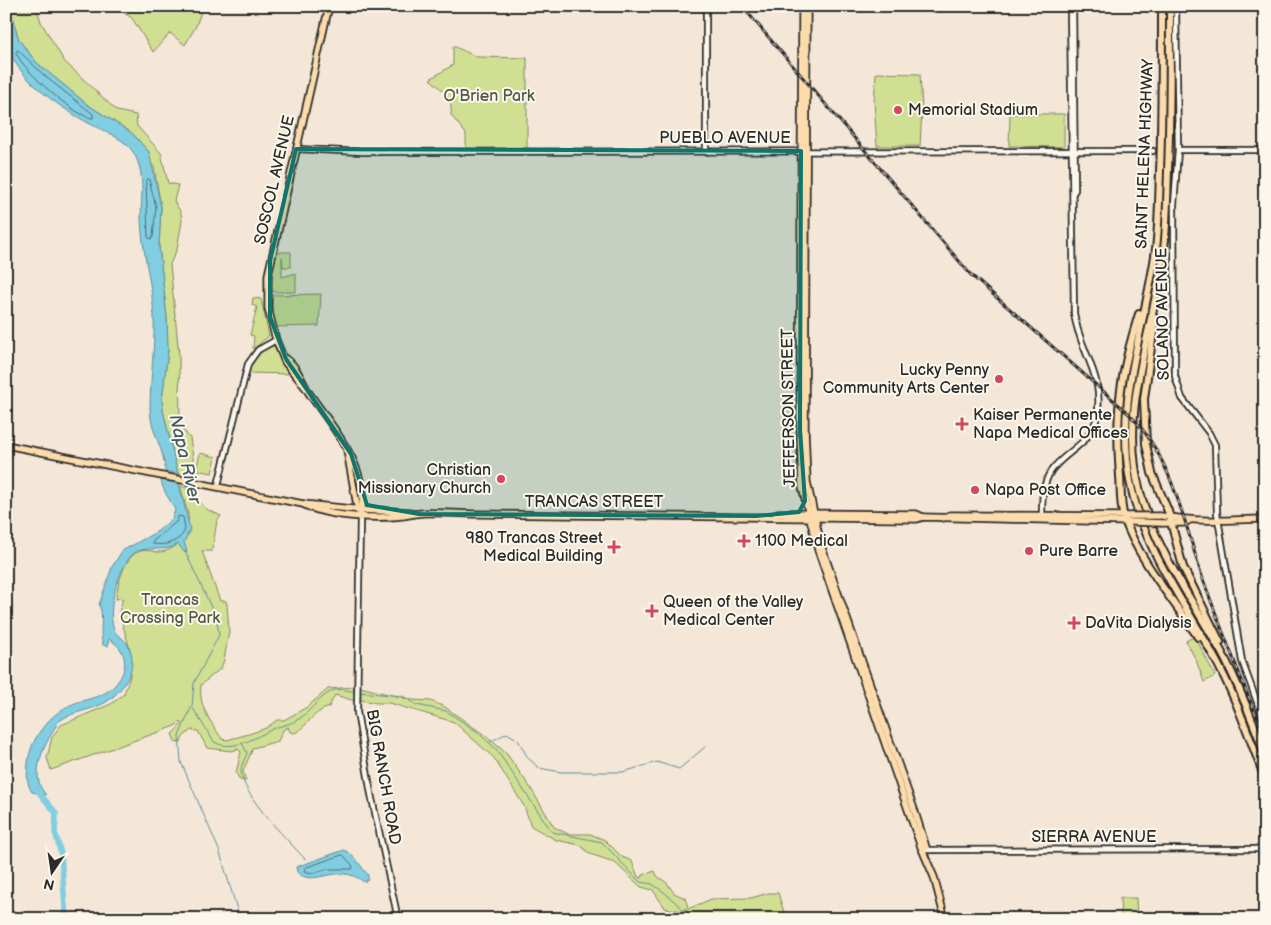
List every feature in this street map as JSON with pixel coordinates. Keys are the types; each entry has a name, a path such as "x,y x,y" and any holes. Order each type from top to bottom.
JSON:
{"highway":[{"name":"SAINT HELENA HIGHWAY","path":"1162,6 1159,207 1156,247 1126,404 1126,452 1130,481 1151,544 1221,671 1265,778"},
{"name":"SAINT HELENA HIGHWAY","path":"1170,6 1170,137 1166,232 1162,265 1134,398 1133,436 1138,480 1152,527 1166,556 1236,682 1265,754"},
{"path":"1162,265 1144,393 1144,425 1152,473 1170,520 1187,578 1229,661 1236,682"},
{"path":"1151,280 1125,362 1118,403 1117,440 1128,519 1150,565 1221,671"}],"main road":[{"name":"SOSCOL AVENUE","path":"329,6 268,276 268,308 276,340 286,359 285,362 339,435 347,451 356,488 360,518"},
{"name":"JEFFERSON STREET","path":"802,6 805,445 808,501 833,596 921,848 924,850 945,919"},
{"name":"JEFFERSON STREET","path":"804,151 807,6"},
{"name":"TRANCAS STREET","path":"6,444 218,485 303,504 360,510 410,512 413,514"},
{"name":"SOSCOL AVENUE","path":"347,451 351,454 358,475 362,501 360,510"},
{"path":"348,459 351,461 356,475 358,475"},
{"path":"339,508 347,508 352,505 356,488"},
{"path":"362,501 370,507 391,512"},
{"path":"799,512 808,501 820,509 835,514"},
{"name":"TRANCAS STREET","path":"303,504 311,508 360,518 413,514 775,516 812,519 916,514 923,518"},
{"name":"TRANCAS STREET","path":"775,516 778,513 811,512 970,520 1090,516 1128,519"},
{"name":"TRANCAS STREET","path":"943,518 950,515 986,516 1068,522 1128,519"},
{"path":"970,520 986,516"},
{"path":"1068,522 1090,516"},
{"path":"1128,519 1160,516 1170,520"},
{"path":"1128,519 1162,523 1182,516 1190,520 1265,519"},
{"path":"794,518 815,531 822,522 830,519"}],"street":[{"path":"706,6 706,152"},
{"path":"1042,519 1043,491 1050,473 1083,443 1093,429 1097,414 1097,378 1076,327 1074,313 1072,6"},
{"name":"SOLANO AVENUE","path":"1176,6 1178,150 1174,218 1175,376 1182,398 1209,433 1215,445 1218,520 1242,661 1265,724"},
{"name":"PUEBLO AVENUE","path":"296,149 364,152 1153,151"},
{"path":"1178,150 1265,150"},
{"path":"218,485 248,364 258,350 276,340"},
{"name":"BIG RANCH ROAD","path":"360,518 358,692 360,736 398,919"},
{"name":"SIERRA AVENUE","path":"924,850 1265,849"}],"highlighted area":[{"path":"296,149 801,151 800,429 805,501 799,512 756,516 419,514 367,505 351,454 286,359 270,317 270,261"}],"green space":[{"path":"9,6 36,6 41,22 64,61 117,111 136,115 137,126 161,153 168,183 178,185 174,201 181,213 182,221 177,249 170,264 179,355 180,426 190,438 196,477 178,474 163,410 162,400 168,351 167,317 159,247 161,207 154,167 149,161 149,152 132,133 88,105 37,63 19,40"},
{"path":"128,6 203,6 196,26 185,45 170,33 153,52 132,18 124,13"},
{"name":"O'Brien Park","path":"453,46 477,57 527,58 527,151 466,152 466,134 451,115 450,103 446,94 430,79 453,65"},
{"name":"Memorial Stadium","path":"876,73 920,74 922,108 920,146 877,146 874,102"},
{"path":"1010,114 1064,114 1064,147 1009,146"},
{"path":"275,252 291,252 291,267 283,267 282,257 282,277 296,273 296,292 274,292 271,288"},
{"path":"321,294 319,326 274,327 270,306 272,295"},
{"path":"253,298 261,299 269,336 253,349 254,336 250,335 257,307 252,305"},
{"path":"275,341 293,374 245,373 252,357"},
{"path":"200,453 216,457 212,473 196,470"},
{"name":"Trancas Crossing Park","path":"180,486 197,491 197,500 208,510 221,516 217,521 212,551 202,551 220,601 226,601 227,604 229,632 221,668 201,685 201,700 206,714 222,739 227,740 249,734 266,728 277,720 284,720 307,707 328,689 354,687 355,701 335,695 329,707 314,716 295,733 290,732 288,727 283,730 278,741 253,748 243,771 246,781 240,780 236,773 241,752 238,749 232,751 207,748 198,731 191,730 183,737 181,742 176,743 172,734 182,724 181,722 173,727 51,770 47,758 52,737 61,725 111,704 124,694 130,676 131,653 119,612 123,598 116,599 118,587 125,566 133,555 147,550 166,551 189,534 188,514"},
{"path":"1195,636 1215,676 1204,682 1196,660 1186,641"},
{"path":"360,687 412,700 431,701 445,707 486,736 506,753 530,787 554,827 568,834 590,834 605,840 622,857 632,861 638,877 642,878 643,875 655,871 657,876 667,883 674,893 685,898 688,907 681,911 665,908 653,890 641,887 614,862 590,854 580,845 556,840 531,826 524,806 494,758 454,722 389,703 361,700"},
{"path":"769,893 778,893 786,919 664,919 662,912 681,912 711,899 751,898"},
{"path":"1120,898 1136,898 1137,919 1121,919"}],"water":[{"path":"6,6 9,6 19,40 37,63 88,105 132,133 149,152 161,207 159,247 167,317 168,351 162,400 178,474 165,471 163,456 150,410 154,316 142,231 140,168 133,152 126,144 57,103 43,93 20,70 12,57 6,40"},
{"path":"161,480 179,483 190,529 184,542 187,552 185,553 178,544 173,547 138,551 133,554 122,570 112,602 111,613 115,632 126,642 132,656 128,678 108,701 59,721 44,748 38,768 38,778 46,795 32,792 27,778 30,754 37,735 43,727 66,707 107,692 117,683 124,670 124,657 116,644 109,639 108,646 103,645 99,605 112,567 122,551 158,531 172,519 175,510"},
{"path":"344,850 357,861 368,875 368,880 364,882 354,876 345,874 311,878 297,872 296,867"}],"waterway":[{"path":"185,551 217,620 219,635 194,683 192,707 214,742 229,746 237,745 297,720 332,691 340,689 355,692"},
{"path":"359,692 403,696 417,705 446,711 475,730 496,749 552,832 602,842 640,882 652,884 664,892 694,919"},
{"path":"191,708 179,736 181,762 219,850 240,919"},
{"path":"490,742 507,733 515,738"},
{"path":"518,740 528,758 539,768 561,772 623,772 657,762 679,769 705,747"},
{"path":"242,743 247,753 241,771 243,781 249,793 267,817 305,859"},
{"name":"Napa River","path":"36,789 56,813 55,832 61,854 66,919"}],"railway":[{"path":"742,6 971,275 1128,413 1143,431 1167,471 1204,582 1265,739"}],"place":[{"name":"Memorial Stadium","path":"898,110"},
{"name":"Lucky Penny Community Arts Center","path":"999,379"},
{"name":"Kaiser Permanente Napa Medical Offices","path":"962,424"},
{"name":"Christian Missionary Church","path":"501,479"},
{"name":"Napa Post Office","path":"975,490"},
{"name":"1100 Medical","path":"744,541"},
{"name":"980 Trancas Street Medical Building","path":"614,547"},
{"name":"Pure Barre","path":"1029,551"},
{"name":"Queen of the Valley Medical Center","path":"652,611"},
{"name":"DaVita Dialysis","path":"1074,623"}]}
